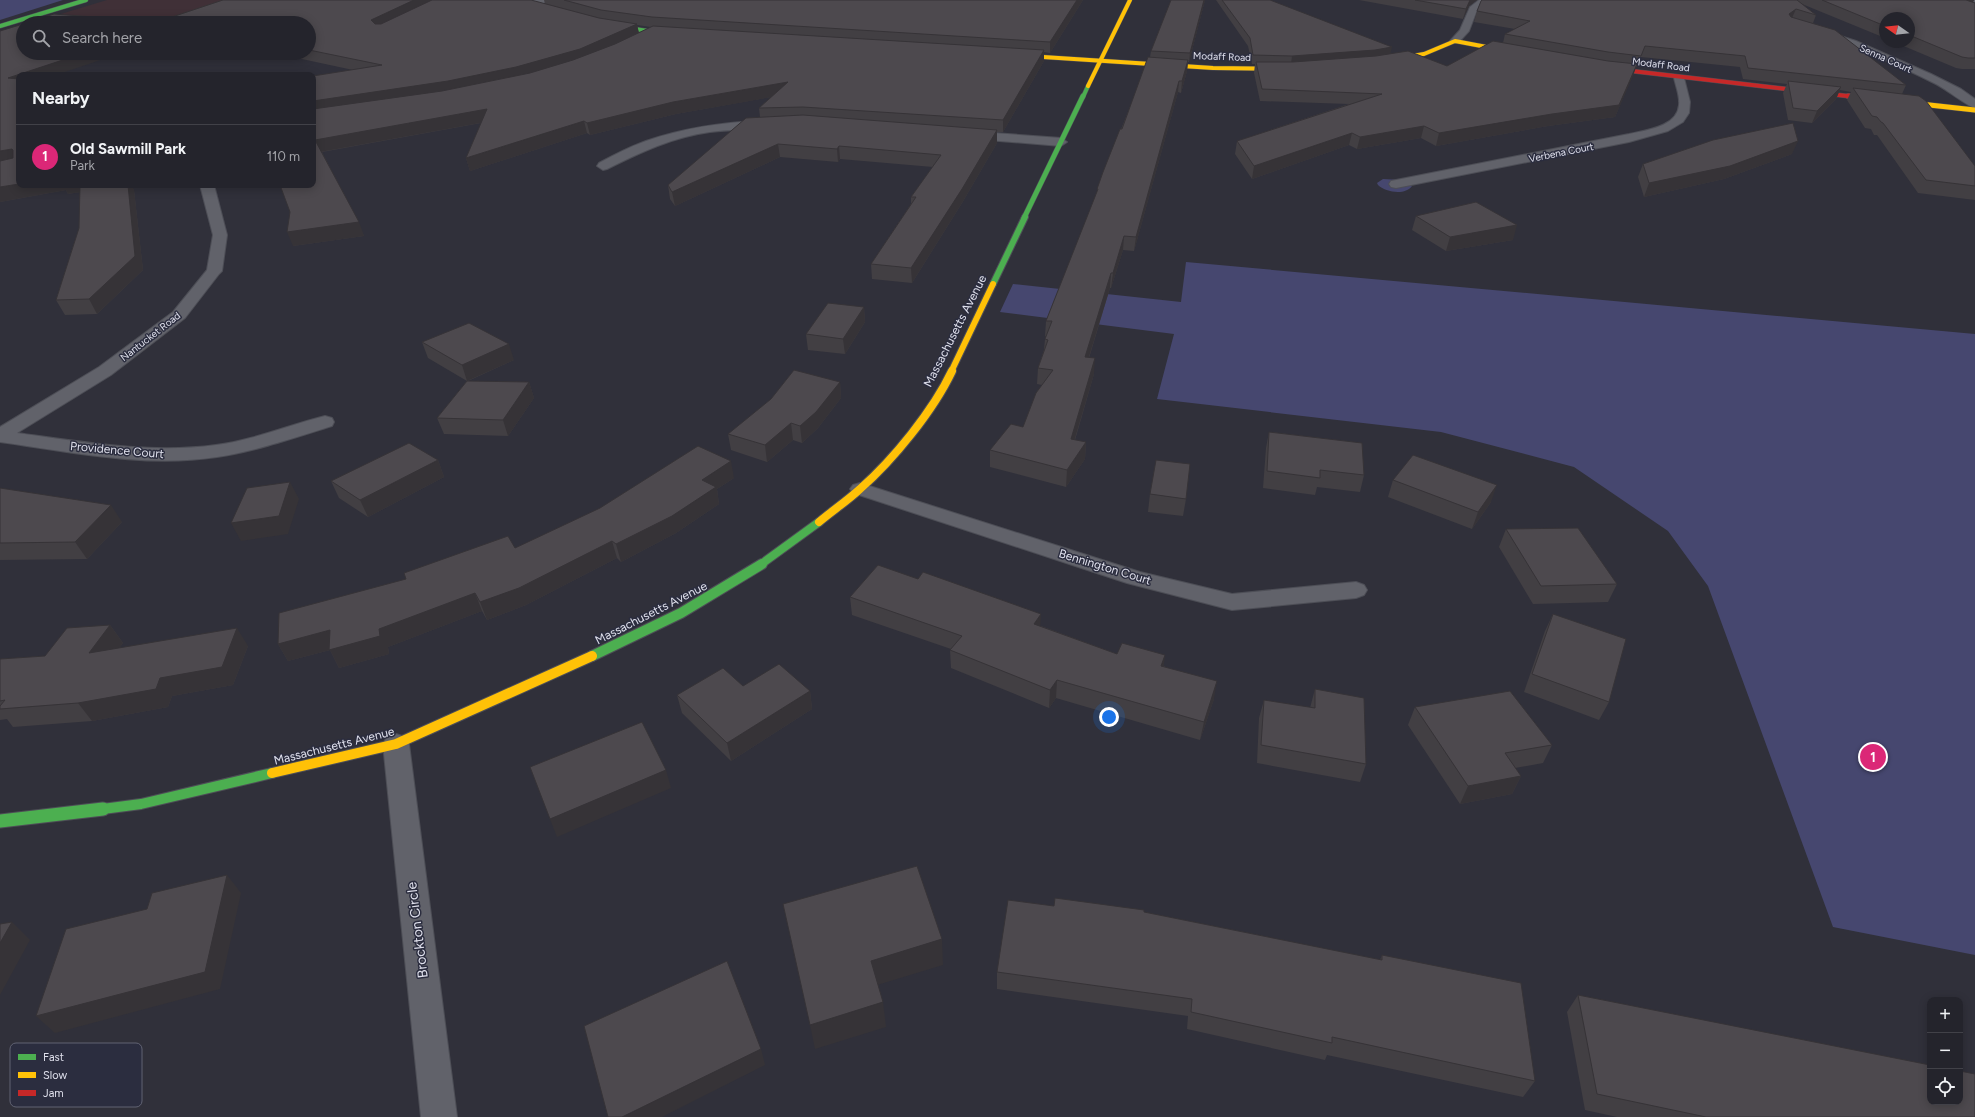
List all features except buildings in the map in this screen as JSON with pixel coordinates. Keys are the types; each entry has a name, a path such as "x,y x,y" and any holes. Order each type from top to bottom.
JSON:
{"street":[{"path":"33,16 86,0"},
{"path":"530,3 544,0"},
{"name":"Massachusetts Avenue","path":"0,821 141,804 396,744 615,646 684,612 740,579 816,526 860,489 914,429 946,383 1130,0"},
{"path":"1380,62 1424,54 1455,41 1464,31 1473,9 1485,0"},
{"path":"1964,0 1975,3"},
{"path":"518,1 552,10"},
{"path":"0,26 16,21"},
{"path":"602,24 654,32 686,34"},
{"name":"Senna Court","path":"1814,31 1844,40 1940,82 1965,96 1975,105"},
{"path":"635,42 654,32"},
{"path":"1455,41 1520,53"},
{"name":"Modaff Road","path":"1003,54 1213,68 1291,69"},
{"name":"Modaff Road","path":"1596,67 1679,78 1975,110"},
{"name":"Verbena Court","path":"1396,184 1630,138 1664,128 1680,120 1684,109 1679,78"},
{"path":"603,166 650,143 691,131 741,125 781,123"},
{"path":"954,134 1061,142"},
{"name":"Nantucket Road","path":"0,435 105,371 179,315 214,271 220,235 209,188"},
{"name":"Providence Court","path":"0,435 112,452 149,455 181,454 217,451 262,442 326,422"},
{"name":"Bennington Court","path":"860,489 1135,578 1232,602 1356,590"},
{"name":"Brockton Circle","path":"396,744 439,1117"}],"shaded area":[{"path":"0,0 63,0 0,20"},
{"path":"107,0 320,0 278,16 54,16"},
{"path":"1383,179 1401,180 1412,186 1405,191 1400,192 1385,190 1377,183"},
{"path":"1186,262 1975,334 1975,955 1833,927 1708,586 1668,531 1574,467 1441,432 1157,399 1174,334 1000,312 1013,284 1181,302"}],"traffic: fast":[{"path":"33,16 86,0"},
{"path":"0,26 16,21"},
{"path":"609,25 654,32 674,33"},
{"path":"993,284 1088,86"},
{"path":"592,656 681,613 738,580 766,562 819,522"},
{"path":"0,821 141,804 272,773"}],"traffic: slow":[{"path":"1088,86 1130,0"},
{"path":"1389,60 1424,54 1455,41 1513,52"},
{"path":"1014,55 1213,68 1285,69"},
{"path":"1866,98 1975,110"},
{"path":"819,522 860,489 890,458 914,429 946,383 993,284"},
{"path":"272,773 396,744 592,656"}],"traffic: jam":[{"path":"1606,68 1866,98"}],"place":[{"name":"Old Sawmill Park","path":"1873,757"}]}
